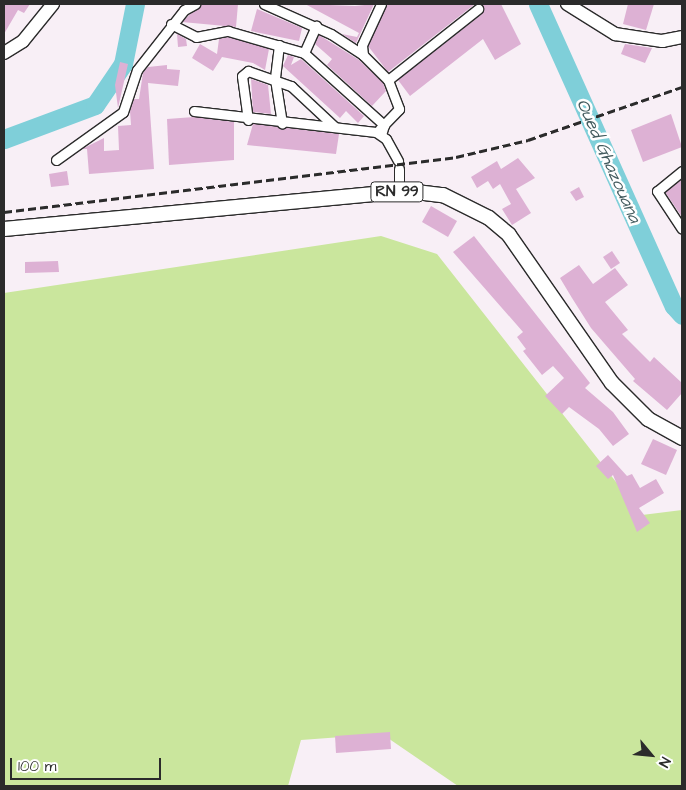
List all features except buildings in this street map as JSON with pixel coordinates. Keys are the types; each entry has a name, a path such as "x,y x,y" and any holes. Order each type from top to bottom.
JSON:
{"main road":[{"path":"4,53 23,41 53,4"},
{"path":"567,4 615,34 654,40 682,37"},
{"name":"RN 99","path":"4,229 399,192 443,195 489,218 509,235 612,383 648,419 682,438"}],"street":[{"path":"56,160 123,112 137,70 171,24 195,4"},
{"path":"264,4 316,26 363,55 388,80 399,109 378,133"},
{"path":"363,55 362,45 381,4"},
{"path":"388,80 478,9"},
{"path":"171,24 196,37 228,31 304,53 384,125"},
{"path":"304,53 316,26"},
{"path":"279,45 275,79 282,123"},
{"path":"248,120 243,73 275,79 291,86 335,128"},
{"path":"194,111 248,120 378,133"},
{"path":"378,133 399,165 399,192"},
{"path":"682,171 657,192 682,229"}],"green space":[{"path":"381,236 437,254 642,515 682,510 682,786 458,786 382,734 301,740 288,786 4,786 4,293"}],"waterway":[{"name":"Oued Ghazouana","path":"4,139 95,105 123,64 135,4"},
{"name":"Oued Ghazouana","path":"538,4 674,306 682,315"}],"railway":[{"path":"4,212 456,157 528,140 682,87"}]}
